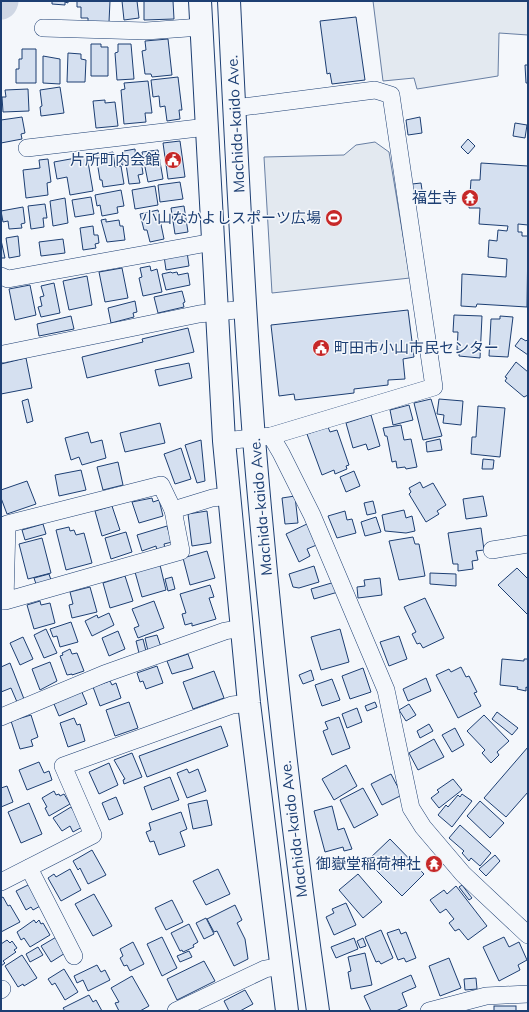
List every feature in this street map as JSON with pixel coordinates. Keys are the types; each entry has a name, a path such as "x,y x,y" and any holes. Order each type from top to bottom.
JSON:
{"main road":[{"name":"Machida-kaido Ave.","path":"200,1 224,440 249,703 287,1011"},
{"name":"Machida-kaido Ave.","path":"229,1 246,308 263,437 281,715 318,1011"}],"street":[{"path":"43,28 146,31 201,28"},
{"path":"224,440 263,437 434,387 391,95 375,90 235,108"},
{"path":"27,148 207,127"},
{"path":"1,276 8,279 213,242"},
{"path":"3,354 216,311 246,308"},
{"path":"263,437 281,452 312,515 386,690 411,808 423,827 463,874 528,935"},
{"path":"161,485 173,510 181,551 5,601 7,524 161,485"},
{"path":"173,510 212,498 229,496"},
{"path":"492,550 528,544"},
{"path":"1,716 104,674 225,631 242,628"},
{"path":"1,882 94,835 63,766 232,705 249,703"},
{"path":"29,868 74,956"},
{"path":"176,1011 265,969 281,966"},
{"path":"429,1011 486,996 528,994"}],"shaded area":[{"path":"373,1 528,1 528,35 499,33 498,76 417,89 414,78 383,81"},
{"name":"小山なかよしスポーツ広場","path":"375,142 389,152 410,278 272,293 264,157 344,155 356,145"}],"building":[{"path":"52,1 68,1 68,3 65,2 65,5 52,4"},
{"path":"77,1 110,1 109,22 88,22 88,18 81,18 81,7 77,7"},
{"path":"122,1 137,1 139,18 124,20"},
{"path":"144,1 173,1 174,19 144,20"},
{"path":"356,17 365,80 332,84 330,73 327,74 320,21"},
{"path":"168,39 172,75 152,77 151,74 145,74 142,51 146,50 145,41"},
{"path":"91,44 101,44 101,47 108,47 108,76 91,76"},
{"path":"118,44 131,44 134,79 117,80 115,53 118,52"},
{"path":"22,49 36,49 36,83 16,83 16,69 19,69 19,59 22,59"},
{"path":"68,53 81,54 81,59 86,60 85,82 67,82"},
{"path":"43,56 60,59 60,84 43,83"},
{"path":"525,65 528,65 528,83 526,83"},
{"path":"178,77 182,110 179,110 180,119 167,121 165,106 160,107 159,96 153,97 151,80"},
{"path":"148,81 152,113 145,113 146,122 124,124 121,90 125,89 124,83"},
{"path":"60,87 64,113 41,116 40,107 42,106 40,90"},
{"path":"28,89 29,111 3,112 2,97 6,97 5,90"},
{"path":"105,100 105,103 115,102 118,126 96,128 93,101"},
{"path":"22,117 25,133 21,134 22,139 1,143 1,120"},
{"path":"420,117 422,133 408,135 406,120"},
{"path":"515,123 527,125 525,138 513,136"},
{"path":"468,139 475,146 468,154 461,147"},
{"path":"180,141 185,177 168,179 163,143"},
{"path":"135,149 136,160 141,159 143,174 138,175 140,183 129,184 126,164 122,165 121,154 124,154 124,151"},
{"path":"158,150 163,179 148,182 142,152"},
{"path":"113,152 115,167 121,166 124,184 103,187 102,180 100,180 96,155"},
{"path":"87,156 93,191 70,195 67,177 57,179 54,162"},
{"path":"48,159 51,182 47,183 48,195 26,198 23,170 40,168 39,160"},
{"path":"481,163 528,166 528,225 518,224 518,232 522,232 522,236 528,236 527,307 477,304 476,307 461,306 462,274 506,277 507,259 488,257 489,240 497,241 498,230 507,231 508,226 479,224 480,208 469,208 471,180 480,180"},
{"path":"180,182 183,199 160,202 158,185"},
{"path":"421,183 423,197 414,199 412,184"},
{"path":"155,186 158,205 135,209 132,190"},
{"path":"121,190 124,206 117,207 118,213 102,216 100,205 97,206 95,195"},
{"path":"91,197 94,214 75,217 72,200"},
{"path":"65,198 68,223 53,226 50,201"},
{"path":"45,204 47,218 43,218 44,227 31,229 28,206"},
{"path":"184,206 188,232 175,234 171,208"},
{"path":"23,207 25,223 21,224 22,228 9,229 8,221 3,222 1,211"},
{"path":"158,210 164,239 150,242 147,230 144,230 140,214"},
{"path":"106,219 106,222 119,220 120,226 123,226 125,240 107,242 101,220"},
{"path":"93,226 94,235 98,235 99,243 95,244 96,248 83,250 80,228"},
{"path":"18,236 20,256 9,258 6,238"},
{"path":"63,239 65,253 41,256 39,242"},
{"path":"1,240 5,258 1,258"},
{"path":"187,252 189,266 166,270 164,256"},
{"path":"150,266 151,271 157,269 162,292 143,296 139,278 142,277 140,268"},
{"path":"122,268 128,298 105,302 99,272"},
{"path":"177,272 178,275 188,273 190,285 166,290 162,274"},
{"path":"87,276 92,305 69,310 63,281"},
{"path":"54,283 60,313 41,317 38,307 42,306 40,297 44,296 41,286"},
{"path":"30,285 36,315 15,320 9,289"},
{"path":"182,291 185,302 183,303 184,307 158,313 154,297"},
{"path":"135,301 137,312 133,313 134,317 111,323 108,308"},
{"path":"408,310 414,357 403,359 405,379 388,380 388,385 354,389 354,393 295,400 294,394 279,396 271,325"},
{"path":"454,315 482,316 480,358 459,356 459,350 457,350 458,332 453,332"},
{"path":"71,316 74,329 39,336 37,324"},
{"path":"500,316 513,317 508,357 489,356 491,319 500,319"},
{"path":"188,328 194,352 87,378 82,357 143,342 142,339"},
{"path":"521,338 526,341 528,339 528,355 515,346"},
{"path":"26,358 32,388 1,394 1,364"},
{"path":"516,362 528,372 528,395 524,397 505,381 507,378 505,377"},
{"path":"189,363 192,378 159,386 155,370"},
{"path":"28,399 33,421 27,423 22,401"},
{"path":"431,399 442,436 423,440 414,403"},
{"path":"439,399 463,401 461,425 443,423 444,415 437,414"},
{"path":"409,405 413,420 393,425 390,410"},
{"path":"478,406 505,408 500,457 471,454 472,437 476,437"},
{"path":"371,415 380,446 368,450 366,444 353,448 346,423"},
{"path":"160,423 165,443 125,452 120,433"},
{"path":"401,425 404,440 411,439 417,467 406,469 405,467 397,468 396,461 392,462 387,436 385,436 383,428"},
{"path":"328,427 330,432 337,430 349,465 346,466 347,469 335,474 334,470 322,475 307,434"},
{"path":"88,432 91,443 102,440 106,458 82,465 79,457 71,460 65,438"},
{"path":"440,439 442,450 427,452 426,442"},
{"path":"201,440 205,481 197,483 185,445"},
{"path":"181,448 191,479 175,484 164,454"},
{"path":"483,459 494,460 493,469 482,469"},
{"path":"118,462 123,485 103,490 97,467"},
{"path":"81,470 86,490 59,496 55,475"},
{"path":"354,471 360,486 346,492 340,477"},
{"path":"27,481 36,504 7,514 1,498 1,490"},
{"path":"420,482 423,488 433,483 446,505 437,511 439,514 426,522 409,494 411,492 409,488"},
{"path":"295,496 298,523 285,524 282,498"},
{"path":"483,496 487,516 466,519 463,499"},
{"path":"152,498 153,502 159,500 163,516 139,523 132,502"},
{"path":"373,501 376,513 367,515 364,503"},
{"path":"112,506 120,530 102,536 95,511"},
{"path":"404,510 406,518 412,516 415,531 406,533 385,531 382,515"},
{"path":"207,511 211,543 192,546 188,514"},
{"path":"345,511 347,520 352,519 356,533 337,538 328,516"},
{"path":"376,517 381,532 365,536 361,522"},
{"path":"309,523 319,544 307,549 310,556 299,562 286,534"},
{"path":"43,524 46,534 25,540 22,530"},
{"path":"167,526 172,542 164,544 165,548 157,551 156,546 142,551 137,535"},
{"path":"69,527 70,531 74,530 76,535 84,533 92,563 66,570 56,530"},
{"path":"481,528 484,550 476,551 478,560 472,561 473,569 458,571 458,564 453,564 448,533"},
{"path":"126,532 132,552 111,559 105,538"},
{"path":"413,537 415,544 419,544 425,576 399,580 389,541"},
{"path":"42,538 51,573 28,579 19,544"},
{"path":"207,551 215,578 190,585 183,558"},
{"path":"160,565 166,590 142,597 135,572"},
{"path":"314,566 319,582 299,588 293,587 289,574"},
{"path":"517,568 528,579 528,615 498,585"},
{"path":"430,573 456,574 456,586 430,584"},
{"path":"49,574 51,580 36,584 34,578"},
{"path":"125,576 133,601 110,608 103,583"},
{"path":"172,577 175,589 168,591 165,579"},
{"path":"380,578 382,595 358,598 357,587 365,586 364,580"},
{"path":"335,582 338,592 314,599 311,589"},
{"path":"210,585 214,597 209,598 216,619 192,626 192,623 185,625 182,614 186,613 180,594"},
{"path":"90,587 97,612 72,618 69,605 73,604 70,592"},
{"path":"425,598 444,638 423,648 420,643 417,644 412,634 416,632 404,607"},
{"path":"40,601 41,605 50,603 55,623 34,629 27,605"},
{"path":"154,601 164,628 138,638 134,628 139,626 132,609"},
{"path":"109,613 114,625 92,636 85,621 97,615 98,618"},
{"path":"71,622 78,642 60,647 57,636 53,637 50,629"},
{"path":"46,629 57,653 44,658 34,635"},
{"path":"340,629 349,662 321,670 311,637"},
{"path":"118,631 125,649 109,656 102,638"},
{"path":"157,635 161,647 148,651 145,638"},
{"path":"399,636 407,659 389,666 380,642"},
{"path":"23,637 33,659 20,665 10,643"},
{"path":"143,639 146,651 139,653 136,641"},
{"path":"70,649 72,654 77,653 84,671 67,675 60,656 63,655 62,653"},
{"path":"188,654 193,668 172,674 167,661"},
{"path":"502,659 524,661 524,659 528,659 528,688 526,687 526,691 517,689 518,687 500,685"},
{"path":"50,662 57,681 40,690 32,669"},
{"path":"10,663 24,699 17,702 11,688 1,692 1,667"},
{"path":"157,666 163,683 146,689 143,681 140,682 137,673"},
{"path":"461,667 466,677 469,676 477,692 474,693 481,706 458,718 436,675 449,669 451,672"},
{"path":"363,668 371,692 350,699 342,676"},
{"path":"311,670 314,680 303,684 299,675"},
{"path":"214,671 224,698 193,709 183,682"},
{"path":"426,678 431,691 408,701 403,689"},
{"path":"332,679 340,700 322,706 315,685"},
{"path":"110,681 112,685 116,683 121,698 100,706 93,687"},
{"path":"81,690 87,704 59,716 54,704"},
{"path":"129,702 138,728 115,736 106,710"},
{"path":"375,702 377,707 367,711 365,706"},
{"path":"409,704 416,715 406,721 399,710"},
{"path":"357,708 362,722 347,728 342,714"},
{"path":"497,712 518,728 512,735 492,719"},
{"path":"31,715 38,737 31,740 33,746 20,749 11,721"},
{"path":"484,715 509,741 497,752 499,755 491,763 482,753 485,750 467,731"},
{"path":"339,717 350,748 332,755 323,731 328,729 325,722"},
{"path":"74,718 77,725 80,724 85,741 68,747 60,723"},
{"path":"429,724 433,731 420,738 417,731"},
{"path":"221,726 228,746 147,777 139,756"},
{"path":"455,728 464,745 452,752 442,735"},
{"path":"434,739 444,757 418,770 409,753"},
{"path":"528,747 528,792 506,817 484,798"},
{"path":"132,753 142,777 124,784 123,780 125,779 114,760"},
{"path":"39,762 44,773 49,771 52,780 27,790 19,770"},
{"path":"109,763 118,785 99,794 89,772"},
{"path":"346,765 357,786 334,800 322,779"},
{"path":"187,769 189,773 198,769 206,791 187,798 177,773"},
{"path":"391,774 402,795 382,805 371,784"},
{"path":"170,777 179,800 152,810 144,787"},
{"path":"453,779 462,790 439,808 431,798 439,792 437,790"},
{"path":"7,786 13,802 1,807 1,788"},
{"path":"363,788 378,815 354,828 340,800"},
{"path":"54,791 56,795 59,794 60,796 64,794 70,804 49,816 45,808 47,807 42,798"},
{"path":"462,794 472,801 452,827 438,815 446,805 448,807 458,795 460,797"},
{"path":"116,797 123,814 109,820 102,803"},
{"path":"207,800 212,825 193,829 188,804"},
{"path":"480,801 504,823 490,838 467,816"},
{"path":"29,803 42,834 21,843 8,812"},
{"path":"332,806 338,830 344,828 352,849 344,851 343,847 325,852 314,811"},
{"path":"71,807 84,826 73,832 70,826 62,831 53,818"},
{"path":"181,812 187,829 180,832 185,846 159,855 154,841 150,842 146,832 151,830 149,823"},
{"path":"460,825 491,853 480,866 471,858 469,861 462,853 464,851 449,838"},
{"path":"390,839 424,874 402,896 367,861"},
{"path":"92,850 106,875 88,884 80,868 78,870 73,861"},
{"path":"495,855 500,861 486,876 479,869"},
{"path":"70,869 81,890 61,901 48,878 54,874 56,877"},
{"path":"218,869 230,894 206,905 193,881"},
{"path":"358,874 382,902 363,918 339,890"},
{"path":"30,884 42,905 33,910 31,907 26,910 16,891"},
{"path":"462,885 472,898 469,900 459,887"},
{"path":"456,886 487,926 468,940 459,929 455,931 449,923 454,919 446,909 440,913 430,900 444,890 447,894"},
{"path":"94,894 112,926 93,936 75,904"},
{"path":"3,897 8,906 10,905 20,922 1,932 1,898"},
{"path":"172,900 183,922 166,930 155,908"},
{"path":"346,903 356,925 334,935 326,917 334,913 332,909"},
{"path":"235,905 242,920 237,923 245,939 248,959 234,966 217,931 214,932 207,919"},
{"path":"206,918 214,934 204,939 196,923"},
{"path":"34,920 36,923 39,920 41,924 43,923 50,935 30,947 24,938 21,940 17,932"},
{"path":"189,924 198,942 193,945 194,947 183,952 182,950 180,951 171,933"},
{"path":"399,929 401,934 406,932 416,958 406,962 404,958 398,960 387,933"},
{"path":"381,930 393,958 381,964 379,961 376,962 365,937"},
{"path":"58,936 70,950 51,962 41,946"},
{"path":"162,937 177,968 162,976 147,944"},
{"path":"504,937 509,947 519,942 527,960 518,965 520,970 499,981 483,947"},
{"path":"354,938 358,949 336,958 331,947"},
{"path":"363,938 366,946 360,948 357,941"},
{"path":"7,940 10,943 12,941 17,948 14,950 16,952 3,961 5,963 1,966 1,944"},
{"path":"133,942 144,964 130,971 127,965 124,966 120,958 123,956 120,949"},
{"path":"38,947 43,955 30,962 26,954"},
{"path":"189,951 192,957 180,962 177,956"},
{"path":"365,953 372,985 351,989 348,972 351,971 348,957"},
{"path":"22,955 37,978 24,986 23,984 18,987 5,966"},
{"path":"449,958 461,988 440,996 429,966"},
{"path":"204,961 215,981 177,1000 167,979"},
{"path":"97,965 101,972 105,970 110,980 88,991 83,980 77,983 74,976"},
{"path":"64,969 78,992 65,1000 55,983 52,985 48,979"},
{"path":"411,975 416,987 402,993 407,1006 396,1011 371,1011 364,996"},
{"path":"132,976 149,1006 140,1011 119,1011 115,1003 119,1002 111,988"},
{"path":"476,978 477,989 465,990 464,979"},
{"path":"245,990 253,1004 240,1011 229,1011 224,1001"},
{"path":"89,995 93,1002 96,1000 102,1011 65,1011 63,1008"},
{"path":"494,1006 516,1006 516,1011 494,1011"}],"place":[{"name":"片所町内会館","path":"173,160"},
{"name":"福生寺","path":"470,198"},
{"name":"小山なかよしスポーツ広場","path":"334,218"},
{"name":"町田市小山市民センター","path":"321,348"},
{"name":"御嶽堂稲荷神社","path":"434,864"}]}
